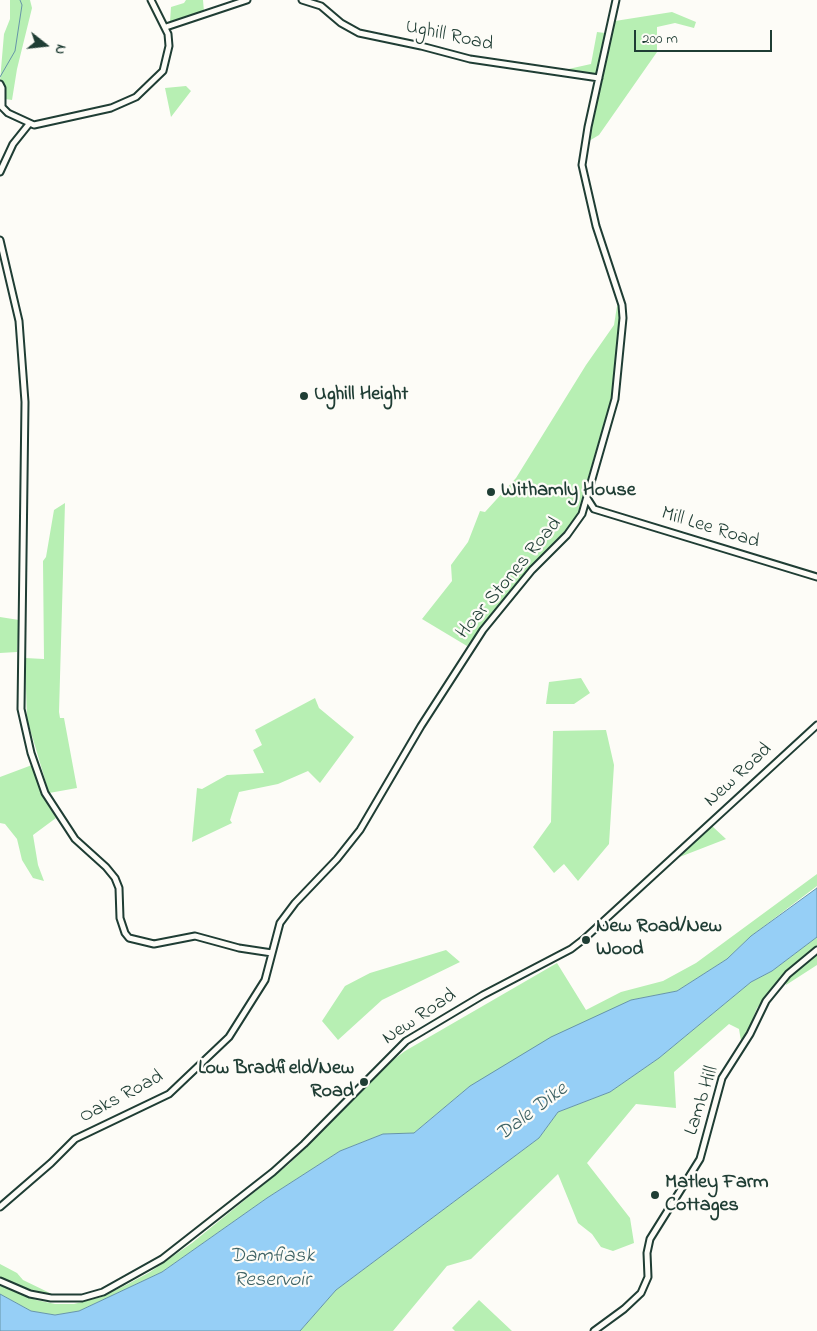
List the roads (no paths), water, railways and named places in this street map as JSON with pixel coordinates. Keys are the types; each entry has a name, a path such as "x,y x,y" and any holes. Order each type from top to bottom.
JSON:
{"street":[{"path":"0,84 2,88 2,107 29,124 39,125 93,113 136,97 163,71 168,46 166,28 151,0"},
{"path":"166,28 247,0"},
{"name":"Ughill Road","path":"302,0 321,6 341,23 359,33 419,45 470,59 599,78"},
{"name":"Hoar Stones Road","path":"272,953 280,923 295,903 349,845 482,630 532,570 568,535 582,514 615,398 623,318 621,300 596,226 582,165 616,0"},
{"path":"0,172 13,144 29,124"},
{"path":"0,240 19,321 25,402 21,709 31,753 45,793 76,839 106,866 115,878 119,888 120,918 125,933 129,938 154,944 195,936 239,948 272,953"},
{"path":"582,514 594,509 587,498"},
{"name":"Mill Lee Road","path":"594,509 817,576"},
{"name":"New Road","path":"0,1281 30,1294 51,1298 82,1298 104,1292 162,1259 273,1172 304,1144 406,1041 483,994 558,956 584,939 817,725"},
{"name":"Lamb Hill","path":"594,1331 632,1303 641,1293 648,1276 647,1253 650,1239 700,1159 722,1078 750,1034 766,1001 788,974 817,950"},
{"name":"Oaks Road","path":"0,1207 52,1164 76,1139 163,1098 218,1049 237,1027 259,992 265,980 272,953"}],"water":[{"name":"Damflask Reservoir","path":"817,888 817,937 772,971 751,982 659,1058 610,1092 558,1112 539,1138 336,1290 300,1331 0,1331 0,1294 31,1311 55,1315 79,1311 162,1272 267,1198 340,1151 383,1134 414,1133 470,1086 551,1037 631,1000 677,991 727,959 751,936"}],"waterway":[{"path":"0,77 15,51 22,5 20,0"}],"place":[{"name":"Ughill Height","path":"304,396"},
{"name":"Withamly House","path":"491,492"},
{"name":"New Road/New Wood","path":"586,940"},
{"name":"Low Bradfield/New Road","path":"364,1082"},
{"name":"Matley Farm Cottages","path":"655,1195"}],"water label":[{"name":"Dale Dike","path":"533,1113"}]}
